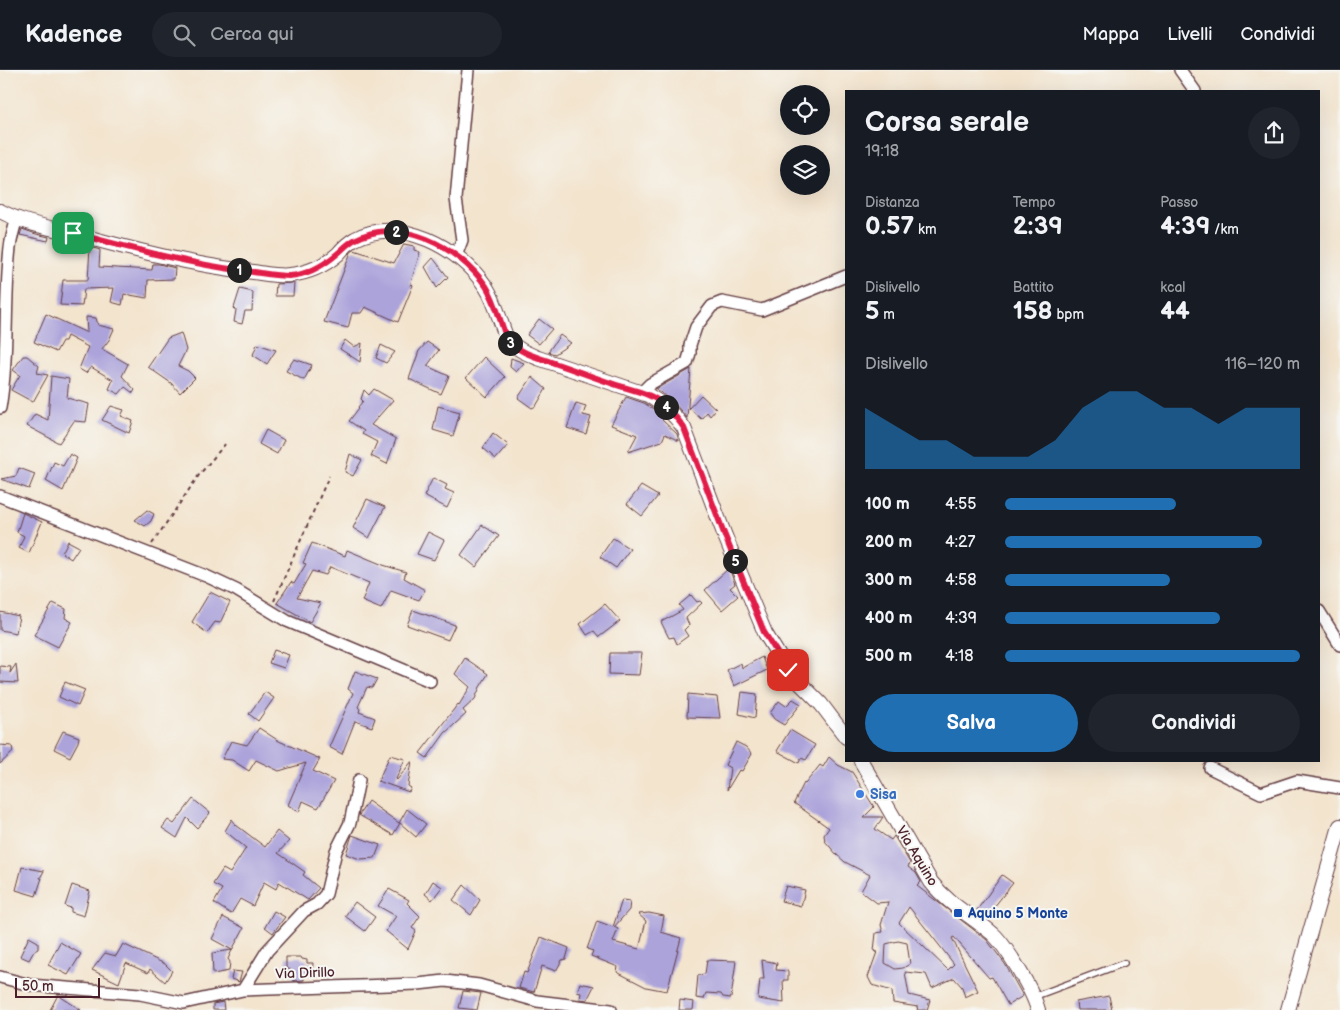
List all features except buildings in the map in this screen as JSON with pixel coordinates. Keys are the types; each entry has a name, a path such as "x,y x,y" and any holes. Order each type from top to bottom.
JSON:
{"street":[{"path":"456,256 462,240 456,199 468,70"},
{"path":"1180,70 1194,90"},
{"path":"0,211 28,223 170,258 215,267 289,276 319,268 348,244 367,234 379,231 410,233 456,256 468,265 487,288 507,339 520,351 648,395 674,415 684,428 764,632 788,670 821,704 845,737"},
{"path":"0,408 5,369 5,322 10,246 17,218"},
{"path":"641,393 650,384 687,363 696,327 712,306 722,302 762,310 845,276"},
{"path":"0,496 146,552 236,590 287,621 430,681"},
{"path":"1320,613 1340,645"},
{"name":"Via Aquino","path":"862,762 931,882 949,901 992,933 1002,944 1035,1003"},
{"path":"1210,768 1261,793 1297,781 1340,788"},
{"path":"243,990 267,951 304,911 317,904 326,894 336,851 350,823 360,780"},
{"path":"1288,1010 1340,826"},
{"name":"Via Dirillo","path":"0,978 30,985 140,994 184,1004 243,990 418,984 445,981 479,986 537,1000 611,1010"}],"lane":[{"path":"1035,1003 1124,963"}],"path":[{"path":"146,552 199,476 226,443"},
{"path":"270,610 329,476"}],"place":[{"name":"Sisa","path":"860,794"},
{"name":"Aquino 5 Monte","path":"958,913"}],"route":[{"path":"73,233 170,258 215,267 289,276 319,268 348,244 367,234 379,231 410,233 456,256 468,265 487,288 507,339 520,351 648,395 674,415 684,428 690,442 725,536 764,632 788,670"}]}
